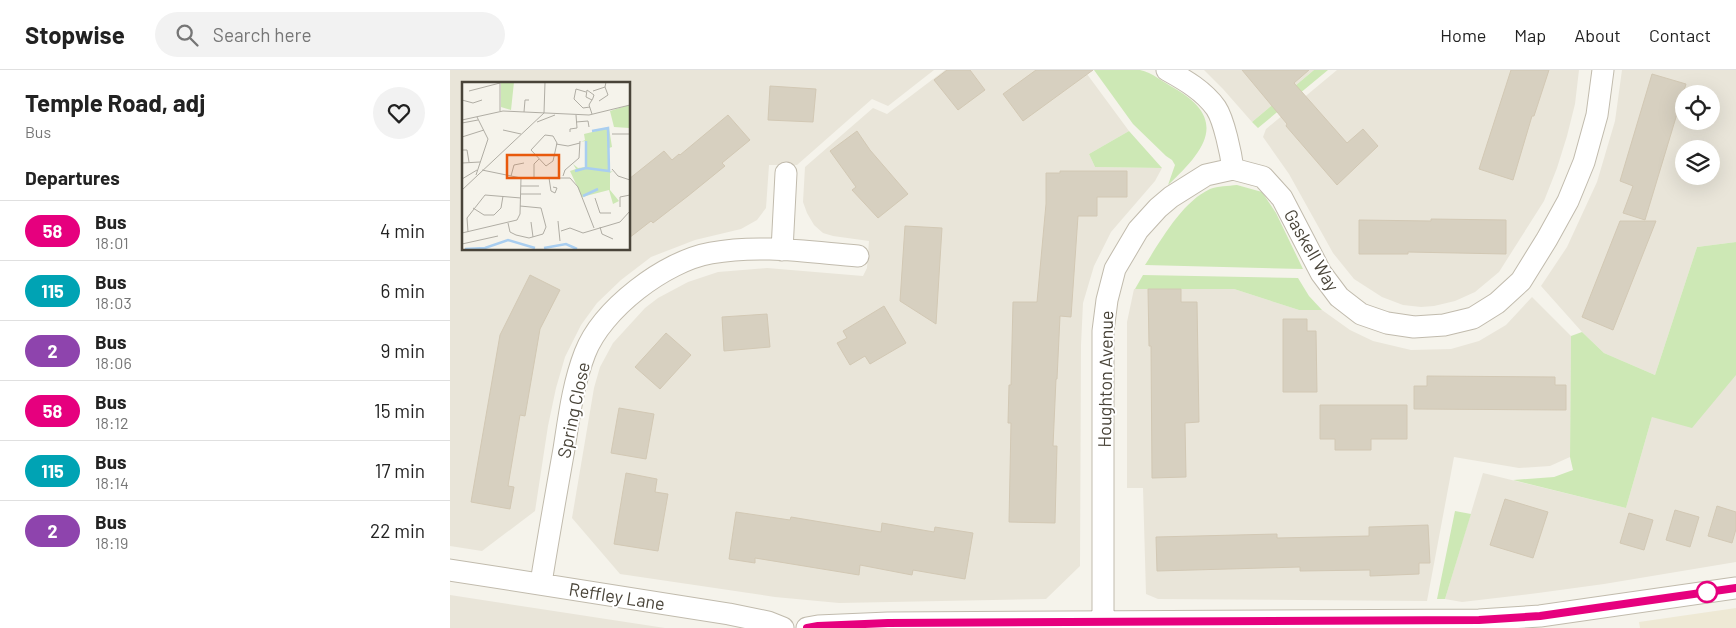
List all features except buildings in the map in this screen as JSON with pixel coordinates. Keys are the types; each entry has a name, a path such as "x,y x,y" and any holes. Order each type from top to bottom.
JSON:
{"street":[{"path":"1167,70 1200,90 1217,110 1231,152 1232,168"},
{"name":"Gaskell Way","path":"1232,168 1263,177 1282,198 1321,273 1339,297 1361,314 1387,323 1414,327 1444,325 1473,318 1497,303 1521,281 1548,239 1568,201 1584,162 1597,115 1603,70"},
{"name":"Houghton Avenue","path":"1103,621 1103,331 1107,300 1115,269 1138,230 1158,208 1171,197 1206,175 1232,168"},
{"path":"782,250 786,173"},
{"name":"Spring Close","path":"541,583 574,385 585,352 600,326 626,298 652,278 684,261 709,253 743,249 858,256"},
{"name":"Reffley Lane","path":"450,570 729,614 768,622 783,628"},
{"path":"807,628 888,623 1479,620 1540,616 1736,588"}],"shaded area":[{"path":"450,70 934,70 888,106 872,99 797,165 769,165 766,208 757,220 741,229 695,240 651,257 621,280 597,303 581,325 565,357 548,426 535,511 482,551 450,546"},
{"path":"945,70 1084,70 1129,131 1089,154 1095,167 1162,168 1155,181 1111,232 1094,266 1083,303 1081,345 1080,566 1046,599 839,603 775,597 620,574 572,518 594,388 600,367 613,343 645,308 658,298 688,282 718,272 767,268 863,276 867,268 869,241 833,236 823,233 814,225 803,202 805,167 873,108 887,114"},
{"path":"1204,70 1314,70 1252,122"},
{"path":"1337,70 1579,70 1575,104 1567,136 1544,201 1499,272 1475,292 1455,301 1434,306 1403,305 1382,297 1354,279 1333,253 1289,174 1263,137 1266,129"},
{"path":"1622,70 1736,70 1736,242 1697,247 1655,375 1604,353 1582,332 1541,286 1567,247 1597,182 1615,121"},
{"path":"1134,289 1234,289 1299,310 1322,310 1350,330 1373,341 1411,350 1451,349 1479,341 1506,325 1532,297 1571,336 1570,457 1550,466 1519,468 1454,457 1427,601 1158,599 1146,594 1143,488 1127,488 1127,322"},
{"path":"1736,370 1736,562 1538,593 1462,602 1445,599 1483,473 1626,508 1652,417"},
{"path":"450,595 665,628 450,628"},
{"path":"1736,608 1736,628 1640,628 1639,622"}],"green space":[{"path":"1094,70 1144,71 1191,100 1202,112 1206,124 1206,136 1192,160 1168,185 1175,165 1172,160 1133,124"},
{"path":"1314,70 1328,70 1258,128 1252,122"},
{"path":"1129,131 1162,168 1095,167 1089,154"},
{"path":"1237,185 1262,192 1276,213 1303,269 1145,265 1165,233 1190,203 1210,189"},
{"path":"1736,242 1736,375 1692,428 1652,417 1626,508 1513,480 1554,477 1573,470 1570,457 1571,336 1582,332 1604,353 1655,375 1697,247"},
{"path":"1143,275 1298,278 1309,296 1322,310 1299,310 1234,289 1135,289"},
{"path":"1455,511 1471,514 1445,599 1437,599"}],"bus line":[{"name":"58","path":"807,628 888,623 1479,620 1540,616 1736,588"}]}
